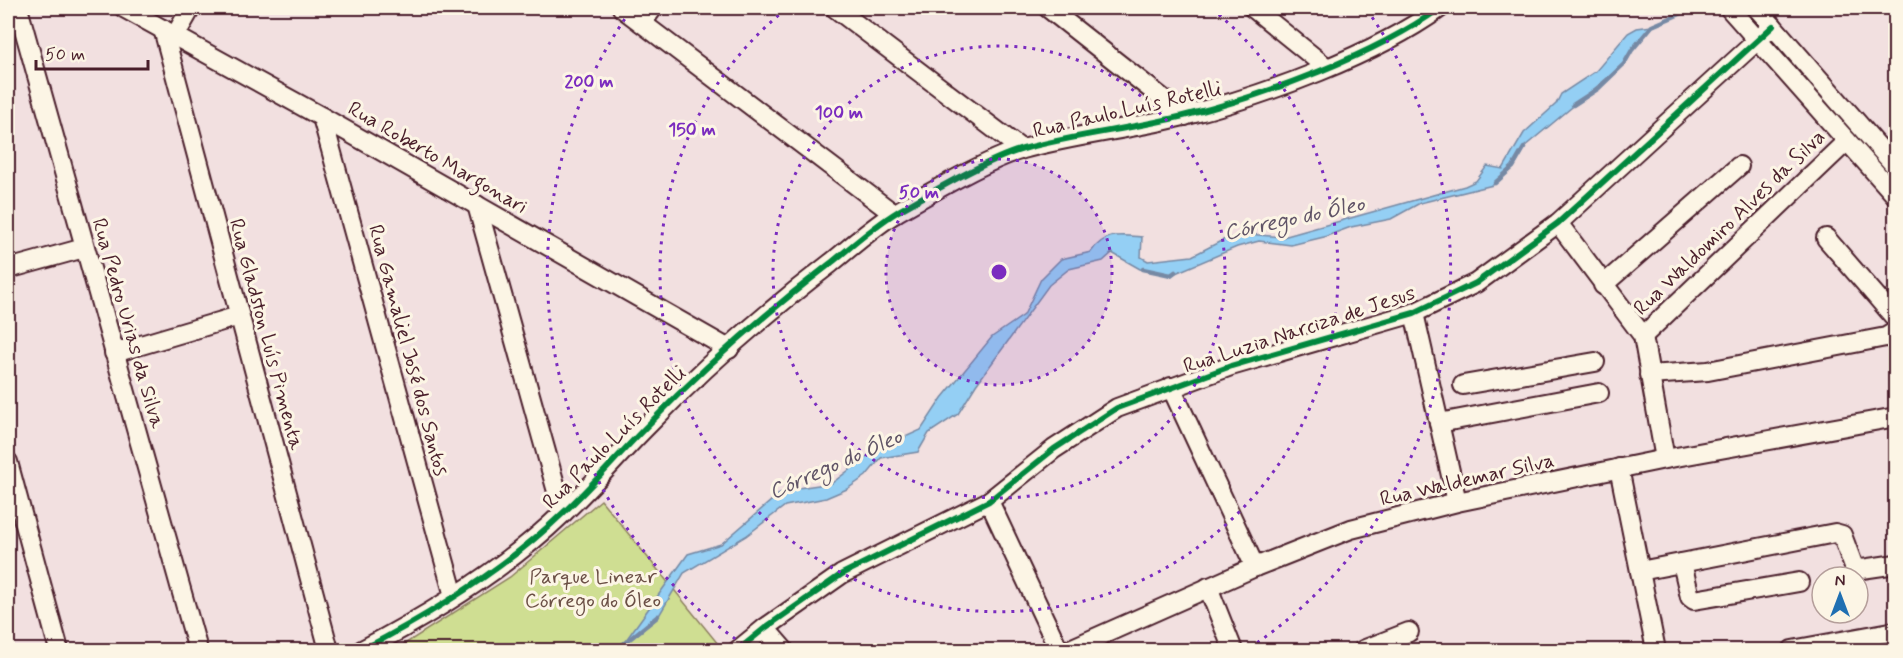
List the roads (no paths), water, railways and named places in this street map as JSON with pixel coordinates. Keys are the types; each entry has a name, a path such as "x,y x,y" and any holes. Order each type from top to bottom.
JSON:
{"street":[{"name":"Rua Pedro Urias da Silva","path":"18,8 198,651"},
{"name":"Rua Roberto Margonari","path":"124,8 322,117 729,349"},
{"path":"169,33 191,8"},
{"path":"622,8 894,214"},
{"path":"642,22 653,8"},
{"path":"834,8 1021,149"},
{"path":"1048,8 1185,116"},
{"path":"1253,8 1326,67"},
{"name":"Rua Paulo Luís Rotelli","path":"362,651 403,629 498,567 563,513 650,422 729,349 804,283 894,214 1021,149 1185,116 1263,93 1381,43 1440,8"},
{"path":"1729,8 1759,38 1896,196"},
{"path":"1757,8 1896,166"},
{"name":"Rua Luzia Narciza de Jesus","path":"738,651 765,628 842,574 989,501 1054,449 1117,408 1231,366 1414,313 1476,283 1558,223 1773,26"},
{"name":"Rua Gladston Luís Pimenta","path":"169,33 239,316 329,651"},
{"name":"Rua Gamaliel José dos Santos","path":"322,117 454,596"},
{"name":"Rua Waldomiro Alves da Silva","path":"1642,336 1847,141"},
{"path":"1603,285 1739,166"},
{"path":"477,205 563,513"},
{"path":"1558,223 1642,336 1665,459"},
{"path":"1826,238 1896,320"},
{"path":"8,269 84,248"},
{"path":"1414,313 1457,502"},
{"path":"114,353 239,316"},
{"path":"1649,375 1708,371 1886,337 1896,330"},
{"path":"1463,385 1595,362"},
{"path":"1524,374 1528,406"},
{"path":"1171,387 1255,567"},
{"path":"1439,423 1599,393"},
{"name":"Rua Waldemar Silva","path":"1068,651 1208,587 1351,529 1457,502 1619,468 1896,417"},
{"path":"8,462 59,651"},
{"path":"1619,468 1656,651"},
{"path":"989,501 1059,651"},
{"path":"1640,571 1835,533 1842,535 1845,540 1854,567 1862,569 1896,564"},
{"path":"1682,563 1690,597 1694,600 1799,582"},
{"path":"1208,587 1233,651"},
{"path":"765,628 784,651"},
{"path":"1363,651 1409,632"},
{"path":"1792,651 1896,632"}],"water":[{"path":"1652,26 1632,50 1624,64 1524,147 1513,167 1493,185 1420,203 1391,219 1351,227 1324,237 1291,245 1259,241 1237,247 1171,275 1140,269 1112,253 1103,261 1069,269 1049,285 976,385 958,414 929,433 918,452 881,458 866,476 847,489 826,498 785,506 746,536 684,573 657,619 621,647 688,554 721,544 778,495 791,489 832,483 874,451 921,430 942,398 992,337 1024,315 1041,279 1061,259 1091,252 1102,241 1113,236 1142,237 1141,257 1148,261 1192,256 1223,240 1247,234 1283,237 1465,186 1476,181 1487,166 1503,169 1524,133 1556,104 1561,94 1596,71 1628,33 1637,28"}],"waterway":[{"name":"Córrego do Óleo","path":"1573,105 1599,88 1624,64 1632,50 1652,26 1694,8"},
{"name":"Córrego do Óleo","path":"1495,183 1513,167 1524,148"},
{"name":"Córrego do Óleo","path":"1143,269 1171,275 1175,272"},
{"name":"Córrego do Óleo","path":"616,650 658,616"}],"park label":[{"name":"Parque Linear Córrego do Óleo","path":"593,588"}]}
